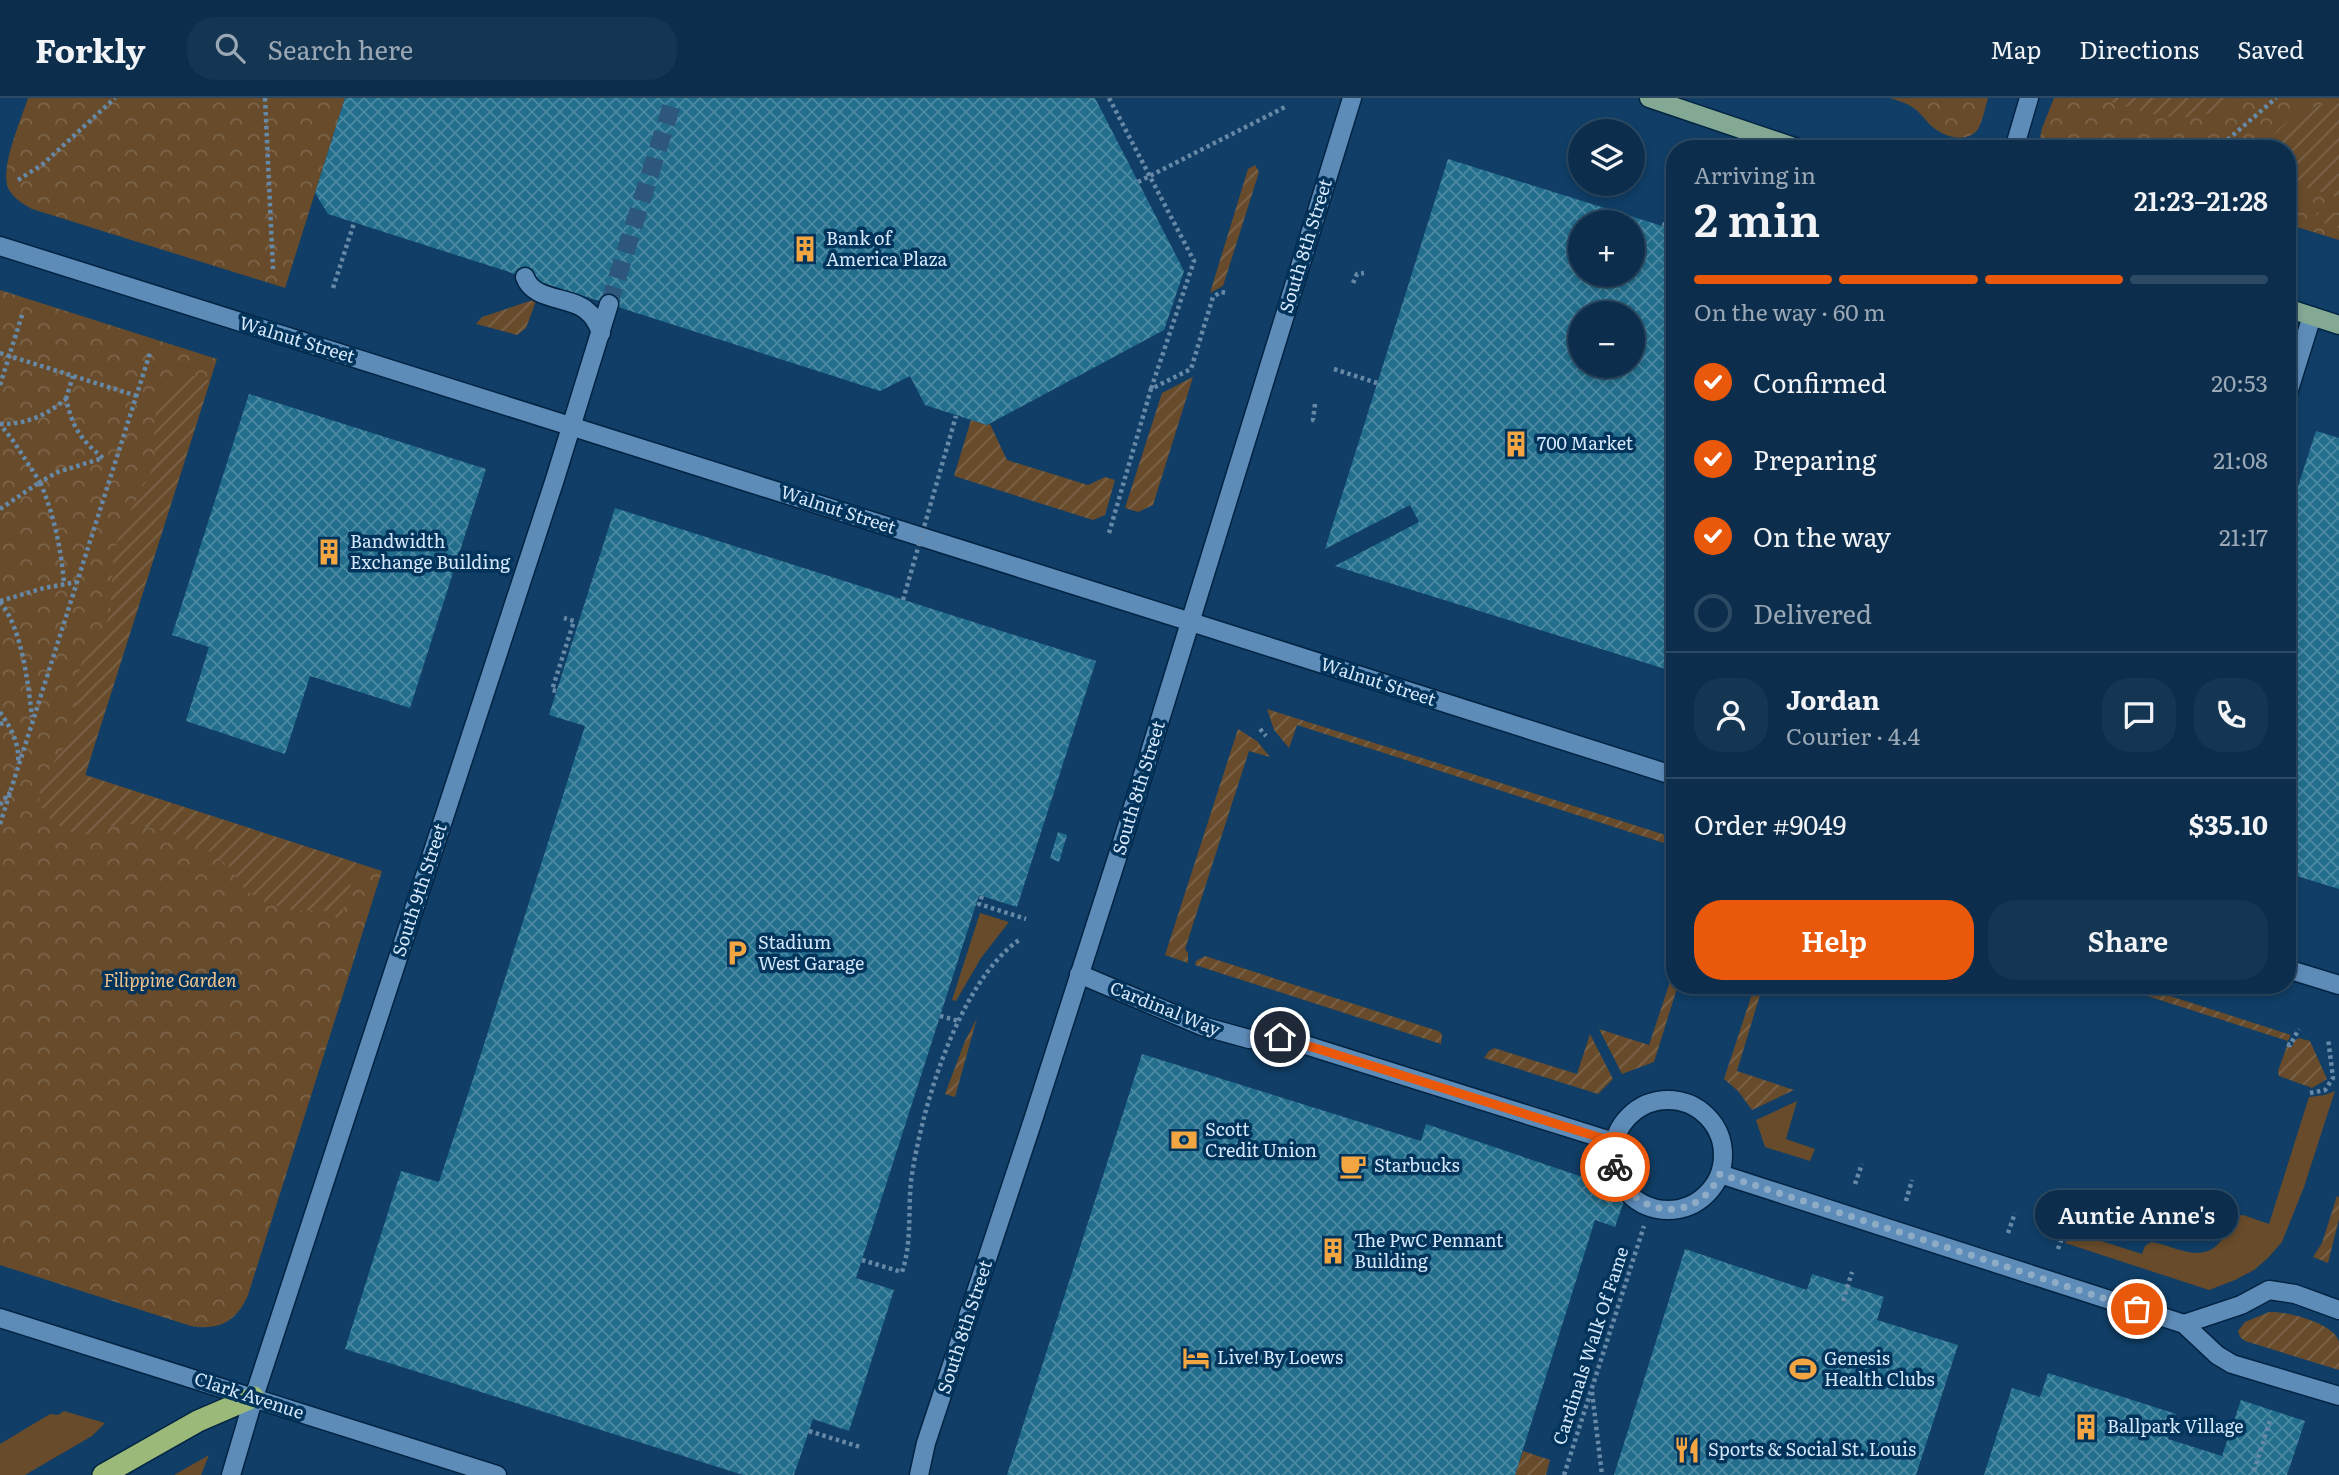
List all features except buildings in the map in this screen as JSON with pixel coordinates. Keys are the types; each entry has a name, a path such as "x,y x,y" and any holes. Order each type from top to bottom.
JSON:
{"highway":[{"path":"103,1475 198,1420 254,1397"}],"main road":[{"path":"1649,98 1773,140"},
{"path":"2296,311 2339,325"}],"street":[{"name":"South 8th Street","path":"919,1475 926,1443 1033,1120 1191,622 1352,98"},
{"path":"2017,140 2029,98"},
{"name":"Walnut Street","path":"0,246 1666,773"},
{"path":"525,277 531,288 540,293 587,310 596,320 601,333"},
{"name":"South 9th Street","path":"231,1475 254,1397 610,304"},
{"path":"2296,367 2312,316"},
{"path":"2296,972 2339,985"},
{"name":"Cardinal Way","path":"1079,974 1202,1026 1250,1039 1280,1037 1614,1142"},
{"path":"1664,1100 1681,1101 1698,1108 1712,1121 1720,1137 1723,1156 1720,1174 1711,1189 1697,1202 1680,1209 1661,1209 1644,1204 1629,1193 1618,1179 1613,1161 1614,1142 1621,1126 1632,1113 1647,1104 1664,1100"},
{"path":"1720,1174 2184,1324 2217,1355 2232,1364 2339,1396"},
{"path":"2184,1324 2241,1305 2269,1290 2295,1294 2339,1310"},
{"name":"Clark Avenue","path":"0,1318 497,1475"}],"path":[{"path":"18,180 43,164 115,98"},
{"path":"265,98 273,269"},
{"path":"1109,533 1151,389 1194,261 1110,98"},
{"path":"2227,140 2276,98"},
{"path":"1138,182 1285,107"},
{"path":"1664,226 1666,219"},
{"path":"333,288 354,223"},
{"path":"1353,283 1357,274 1364,273"},
{"path":"1151,389 1191,369 1213,297 1221,292 1227,293"},
{"path":"0,385 23,312"},
{"path":"0,353 137,396"},
{"path":"0,824 150,353"},
{"path":"1334,369 1377,383"},
{"path":"73,376 66,399 75,430 87,445 103,458 116,462"},
{"path":"0,424 19,424 40,418 66,399"},
{"path":"1315,404 1312,416 1317,422"},
{"path":"902,600 956,416"},
{"path":"0,424 40,482 49,504 57,533 64,583"},
{"path":"0,509 58,472 103,458"},
{"path":"32,721 23,660 13,628 0,602 21,594 77,582"},
{"path":"556,691 552,690 574,621 564,618"},
{"path":"0,712 14,736 19,756 17,776 0,805"},
{"path":"0,724 7,722"},
{"path":"1260,729 1266,736"},
{"path":"982,896 979,904 1026,919"},
{"path":"862,1259 902,1272 908,1250 912,1181 932,1089 959,1021 989,970 1008,948 1019,940"},
{"path":"940,1016 959,1021"},
{"path":"2287,1044 2290,1045 2299,1029"},
{"path":"2311,1093 2325,1090 2333,1079 2328,1038"},
{"path":"1855,1184 1862,1164"},
{"path":"1906,1201 1912,1180"},
{"path":"2008,1233 2015,1213"},
{"name":"Cardinals Walk Of Fame","path":"1564,1475 1644,1226"},
{"path":"2058,1250 2065,1229"},
{"path":"1843,1301 1852,1272"},
{"path":"1591,1389 1602,1475"},
{"path":"2254,1471 2271,1417"},
{"path":"809,1431 860,1447"}],"green space":[{"path":"28,98 345,98 285,288 32,209 22,203 8,188 6,179 12,143"},
{"path":"1890,98 1988,98 1978,129 1969,136 1957,138 1931,126 1912,107"},
{"path":"2054,98 2339,98 2339,240 2296,227 2296,140 2040,140"},
{"path":"2105,98 2239,98 2214,112 2175,117 2149,113"},
{"path":"2339,102 2339,198 2296,184 2296,140 2270,140 2296,115 2328,103"},
{"path":"1255,165 1259,172 1223,286 1210,293 1248,169"},
{"path":"2317,212 2339,219 2339,228 2314,220"},
{"name":"Filippine Garden","path":"0,290 217,359 85,775 382,871 248,1295 233,1318 210,1327 191,1326 0,1265"},
{"path":"536,301 526,328 517,335 476,324 482,317"},
{"path":"183,373 210,381 85,775 357,863 340,920 326,911 291,910 268,904 245,890 230,867 203,847 169,832 133,824 107,827 95,834 76,834 53,823 39,804 41,781 73,734 78,675 83,658 99,638 110,615 114,550 122,527 155,464 154,419 163,394"},
{"path":"1193,377 1153,505 1138,512 1125,508 1162,393"},
{"path":"971,420 990,424 1007,460 1088,485 1105,477 1115,480 1105,515 1093,520 954,476"},
{"path":"1267,709 1666,835 1666,844 1297,725 1289,748 1274,730"},
{"path":"1238,729 1257,741 1270,757 1249,751 1185,949 1188,963 1165,955"},
{"path":"980,913 1009,922 981,958 956,1001 952,1000"},
{"path":"1205,956 1438,1031 1442,1034 1441,1044 1195,965 1196,961"},
{"path":"1666,994 1675,994 1654,1062 1622,1074 1599,1029 1649,1045"},
{"path":"1752,994 1760,994 1737,1071 1794,1090 1752,1110 1738,1091 1724,1079"},
{"path":"2141,994 2164,994 2291,1035 2288,1041"},
{"path":"977,1018 955,1097 945,1094 965,1041"},
{"path":"1590,1034 1613,1079 1598,1094 1484,1058 1494,1048 1577,1074"},
{"path":"2299,1038 2310,1041 2327,1079 2312,1088 2279,1076 2278,1071 2287,1046 2292,1047 2294,1041"},
{"path":"2335,1091 2304,1187 2282,1242 2254,1270 2209,1290 2065,1243 2073,1232 2142,1254 2145,1246 2151,1242 2196,1253 2213,1249 2220,1242 2232,1217 2243,1215 2269,1224 2309,1097"},
{"path":"1797,1101 1786,1139 1815,1149 1810,1161 1765,1147 1756,1120"},
{"path":"2337,1196 2339,1219 2328,1263 2313,1257 2322,1243"},
{"path":"2269,1312 2298,1316 2329,1329 2339,1342 2339,1370 2245,1341 2240,1337 2238,1331 2245,1322"},
{"path":"64,1411 105,1423 92,1436 25,1475 0,1475 0,1444 50,1414 58,1415"},
{"path":"1523,1451 1550,1460 1546,1475 1515,1475"},
{"path":"209,1455 201,1475 174,1475"}],"tunnel":[{"path":"609,304 674,98"}],"way so far":[{"path":"1615,1167 1618,1179 1629,1193 1644,1204 1661,1209 1680,1209 1697,1202 1711,1189 1720,1174 2137,1309"}],"place":[{"name":"Bank of America Plaza","path":"805,249"},
{"name":"700 Market","path":"1516,444"},
{"name":"Bandwidth Exchange Building","path":"329,552"},
{"name":"Stadium West Garage","path":"737,953"},
{"name":"Scott Credit Union","path":"1184,1140"},
{"name":"Starbucks","path":"1353,1166"},
{"name":"The PwC Pennant Building","path":"1333,1251"},
{"name":"Auntie Anne's","path":"2137,1309"},
{"name":"Live! By Loews","path":"1196,1358"},
{"name":"Genesis Health Clubs","path":"1803,1369"},
{"name":"Ballpark Village","path":"2086,1427"},
{"name":"Sports & Social St. Louis","path":"1687,1450"}],"route":[{"path":"1280,1037 1614,1142 1615,1167"}]}
